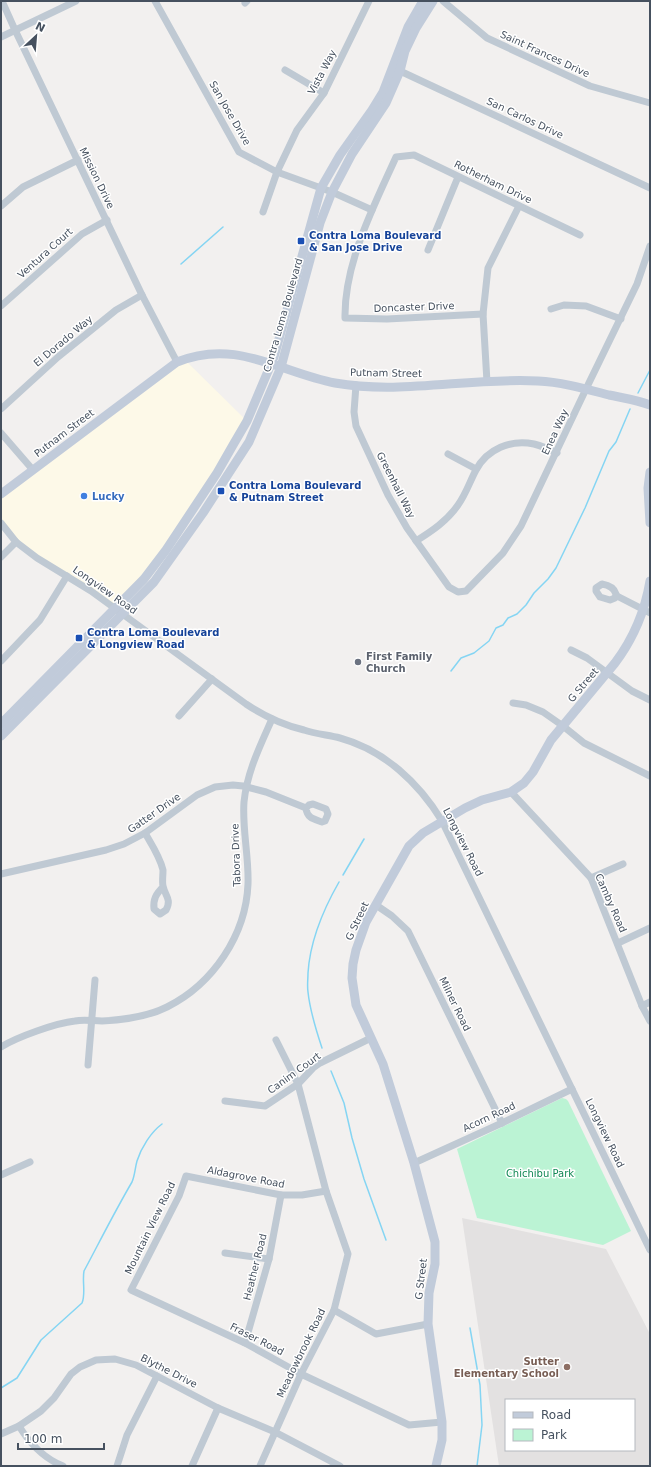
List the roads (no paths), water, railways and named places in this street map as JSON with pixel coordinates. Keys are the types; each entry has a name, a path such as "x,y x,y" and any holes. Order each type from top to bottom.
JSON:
{"street":[{"name":"Mission Drive","path":"2,1 14,30 142,295 177,362"},
{"path":"1,37 76,1"},
{"name":"San Jose Drive","path":"155,1 239,152 277,172 332,192 372,210"},
{"name":"Vista Way","path":"263,212 277,172 297,130 324,93 369,1"},
{"name":"Contra Loma Boulevard","path":"1,736 123,615 154,582 175,554 249,442 281,367 320,222 332,192 352,154 386,103 408,27 423,1"},
{"name":"Contra Loma Boulevard","path":"1,724 144,579 162,555 217,473 247,421 271,363 321,188 340,155 383,92 396,70 413,34 433,1"},
{"name":"Saint Frances Drive","path":"443,1 487,38 590,86 650,103"},
{"path":"285,70 324,93"},
{"name":"San Carlos Drive","path":"396,70 650,188"},
{"name":"Rotherham Drive","path":"372,210 396,157 414,155 580,235"},
{"path":"1,206 23,187 78,160"},
{"path":"428,250 458,177"},
{"path":"487,382 482,314 488,268 519,206"},
{"name":"Doncaster Drive","path":"372,210 352,263 345,304 345,318 388,320 482,314"},
{"name":"Ventura Court","path":"1,306 82,234 107,220"},
{"name":"Enea Way","path":"446,584 454,591 466,591 503,553 522,526 637,284 650,246"},
{"name":"El Dorado Way","path":"1,408 58,357 116,310 142,295"},
{"path":"551,309 564,305 586,306 621,319"},
{"name":"Putnam Street","path":"1,494 177,362 198,355 219,353 236,354 271,363 323,380 356,385 400,386 538,381 586,389 650,405"},
{"name":"Greenhall Way","path":"356,385 354,417 358,431 394,508 446,584"},
{"path":"1,433 33,470"},
{"path":"416,542 441,524 450,514 463,498 476,469 490,453 500,447 513,443 534,444 557,453"},
{"path":"448,454 476,469"},
{"path":"650,472 648,488 650,524"},
{"name":"Longview Road","path":"1,524 16,542 37,558 67,576 114,608 246,704 272,719 304,730 347,741 383,758 408,777 418,788 432,804 442,821 650,1250"},
{"path":"1,557 16,542"},
{"path":"1,661 40,620 67,576"},
{"name":"G Street","path":"436,1466 442,1440 442,1422 428,1324 429,1293 435,1264 435,1242 414,1163 383,1064 356,1005 353,988 353,964 360,935 409,846 423,833 442,821 482,800 511,792 520,786 530,776 546,748 607,673 629,643 647,611 650,581"},
{"path":"616,596 647,611"},
{"path":"571,650 587,658 632,691 650,700"},
{"path":"178,716 212,679"},
{"path":"513,703 534,708 563,726 589,746 650,776"},
{"name":"Tabora Drive","path":"1,1047 24,1036 75,1020 113,1020 149,1014 167,1007 184,996 201,983 214,970 225,955 239,926 247,894 248,871 244,810 246,787 256,756 272,719"},
{"name":"Gatter Drive","path":"1,874 106,850 124,844 145,833 202,792 221,786 233,785 266,792 306,808"},
{"name":"Camby Road","path":"511,792 591,878 642,1006 650,1021"},
{"path":"145,833 161,863 163,887"},
{"path":"591,878 622,864"},
{"name":"Milner Road","path":"376,905 392,916 408,931 502,1123"},
{"path":"618,943 650,928"},
{"path":"88,1064 96,980"},
{"path":"642,1006 650,1002"},
{"name":"Canim Court","path":"225,1101 265,1106 298,1084 313,1068 320,1063 371,1038"},
{"name":"Meadowbrook Road","path":"260,1466 301,1374 334,1310 348,1254 326,1191 298,1084 276,1040"},
{"name":"Acorn Road","path":"414,1163 572,1089"},
{"path":"1,1175 30,1162"},
{"name":"Aldagrove Road","path":"186,1176 281,1195 302,1195 326,1191"},
{"name":"Mountain View Road","path":"131,1290 179,1196 186,1176"},
{"name":"Heather Road","path":"245,1343 269,1259 281,1195"},
{"path":"225,1253 269,1259"},
{"name":"Fraser Road","path":"131,1290 245,1343 301,1374 409,1425 442,1422"},
{"path":"334,1310 376,1334 428,1324"},
{"name":"Blythe Drive","path":"1,1434 34,1417 48,1405 71,1374 80,1367 91,1362 107,1359 122,1360 157,1376 218,1408 275,1432 340,1466"},
{"path":"117,1466 127,1435 157,1376"},
{"path":"192,1466 218,1408"},
{"path":"19,1426 35,1448 49,1459 63,1466"}],"waterway":[{"path":"181,264 223,227"},
{"path":"638,393 650,370"},
{"path":"451,671 461,658 474,653 489,641 496,628 503,625 508,618 517,614 556,568 585,508 609,451 616,442 630,409"},
{"path":"343,875 364,839"},
{"path":"322,1048 310,1006 308,990 309,961 318,926 339,882"},
{"path":"331,1071 344,1103 364,1179 386,1240"},
{"path":"1,1388 17,1378 41,1340 82,1303 84,1296 84,1271 132,1182 137,1161 144,1146 154,1131 162,1124"},
{"path":"470,1328 480,1385 482,1425 477,1466"}],"place":[{"name":"Contra Loma Boulevard & San Jose Drive","path":"301,241"},
{"name":"Contra Loma Boulevard & Putnam Street","path":"221,491"},
{"name":"Lucky","path":"84,496"},
{"name":"Contra Loma Boulevard & Longview Road","path":"79,638"},
{"name":"First Family Church","path":"358,662"},
{"name":"Sutter Elementary School","path":"567,1367"}],"park label":[{"name":"Chichibu Park","path":"540,1173"}]}
